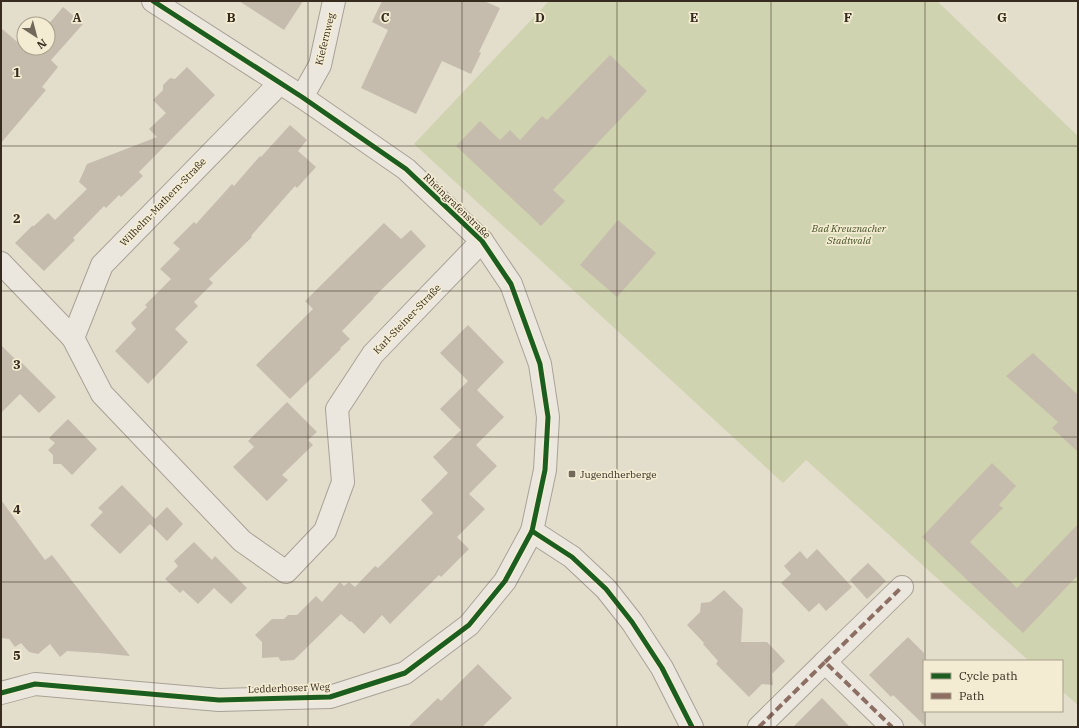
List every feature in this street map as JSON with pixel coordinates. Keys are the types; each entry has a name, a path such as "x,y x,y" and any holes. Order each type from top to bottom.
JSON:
{"street":[{"name":"Rheingrafenstraße","path":"153,1 302,97 406,169 482,241 511,284 540,364 548,417 545,470 532,531"},
{"name":"Kiefernweg","path":"302,97 320,65 334,1"},
{"name":"Wilhelm-Mathern-Straße","path":"73,338 102,266 280,83"},
{"name":"Karl-Steiner-Straße","path":"73,338 102,394 242,541 286,572 325,531 343,482 338,409 373,354 482,241"},
{"path":"1,263 73,338"},
{"path":"532,531 572,557 606,589 615,600 632,622 662,668 692,727"},
{"name":"Ledderhoser Weg","path":"1,693 35,684 219,700 330,697 405,673 469,625 505,582 532,531"},
{"path":"758,727 902,587"},
{"path":"825,662 892,727"}],"green space":[{"name":"Bad Kreuznacher Stadtwald","path":"549,1 937,1 1078,136 1078,705 1063,692 1063,660 1028,660 806,460 783,483 414,144"}],"building":[{"path":"239,1 303,1 284,30"},
{"path":"382,1 484,1 500,8 479,52 481,53 471,74 442,61 416,114 361,88 388,30 372,22"},
{"path":"63,7 83,24 56,54 56,16"},
{"path":"1,28 16,41 16,56 55,56 51,60 58,67 42,87 46,90 1,143"},
{"path":"610,55 647,91 553,190 565,201 541,226 456,146 480,121 500,140 510,130 520,140 542,116 547,120"},
{"path":"187,67 215,95 139,172 143,176 121,197 119,195 106,208 104,206 73,238 75,240 44,271 15,243 48,213 55,220 87,189 79,182 87,164 157,137 149,129 166,113 153,100 163,90 163,85 170,78 175,79"},
{"path":"290,125 307,140 298,151 316,167 297,188 295,186 251,236 252,237 209,279 213,283 194,302 198,306 175,329 188,342 148,384 115,351 136,329 131,323 147,307 145,305 171,279 160,269 180,249 173,243 194,222 196,224 232,184 234,186"},
{"path":"618,220 656,253 617,297 580,265"},
{"path":"384,223 401,239 411,230 426,246 342,331 350,339 290,399 256,365 313,309 305,301"},
{"path":"468,325 504,362 477,390 504,417 476,445 497,466 469,494 485,509 457,537 469,549 441,577 439,575 390,624 382,615 364,634 351,621 350,622 341,614 294,660 281,661 278,657 262,658 262,642 255,635 272,619 284,619 288,615 297,615 316,596 322,602 340,582 344,586 349,582 355,587 375,566 378,568 433,513 421,500 448,473 433,457 461,430 440,409 468,381 440,353"},
{"path":"1,345 16,360 20,361 56,397 39,413 20,394 1,413"},
{"path":"1033,353 1078,395 1078,452 1052,428 1058,422 1006,376"},
{"path":"287,402 317,432 308,440 313,445 282,475 288,480 267,501 233,467 254,447 248,441"},
{"path":"68,419 97,449 72,475 61,464 53,464 53,455 48,450 55,443 49,438"},
{"path":"992,463 1016,486 999,505 1003,508 970,542 1017,588 1078,524 1078,575 1023,633 922,537"},
{"path":"122,485 155,519 167,507 183,524 167,541 150,524 120,554 90,525 103,512 98,508"},
{"path":"1,500 45,560 52,555 130,656 67,651 60,657 50,644 38,654 29,652 21,643 15,647 9,639 1,638"},
{"path":"194,542 212,560 215,556 247,588 231,604 214,588 198,604 183,590 180,593 165,579 178,566 174,561"},
{"path":"817,549 852,587 826,611 819,603 809,612 781,583 791,574 784,566 800,551 807,559"},
{"path":"868,563 886,581 867,599 850,580"},
{"path":"724,590 743,609 741,642 767,642 785,661 772,674 773,685 762,684 749,697 716,664 718,661 687,625 700,612 701,603 710,602"},
{"path":"908,637 924,653 924,725 893,695 891,697 869,675"},
{"path":"478,664 512,698 482,727 408,727 438,698 441,701"},
{"path":"822,698 850,727 793,727"}],"marked path":[{"path":"825,662 902,587"},
{"path":"759,727 825,662 892,727"}],"cycle path":[{"path":"1,693 35,684 219,700 330,697 405,673 469,625 505,581 532,531 545,470 548,417 540,364 511,284 482,241 406,169 302,97 153,1"},
{"path":"532,531 572,557 606,589 632,622 662,668 692,727"}],"place":[{"name":"Jugendherberge","path":"572,474"}]}
